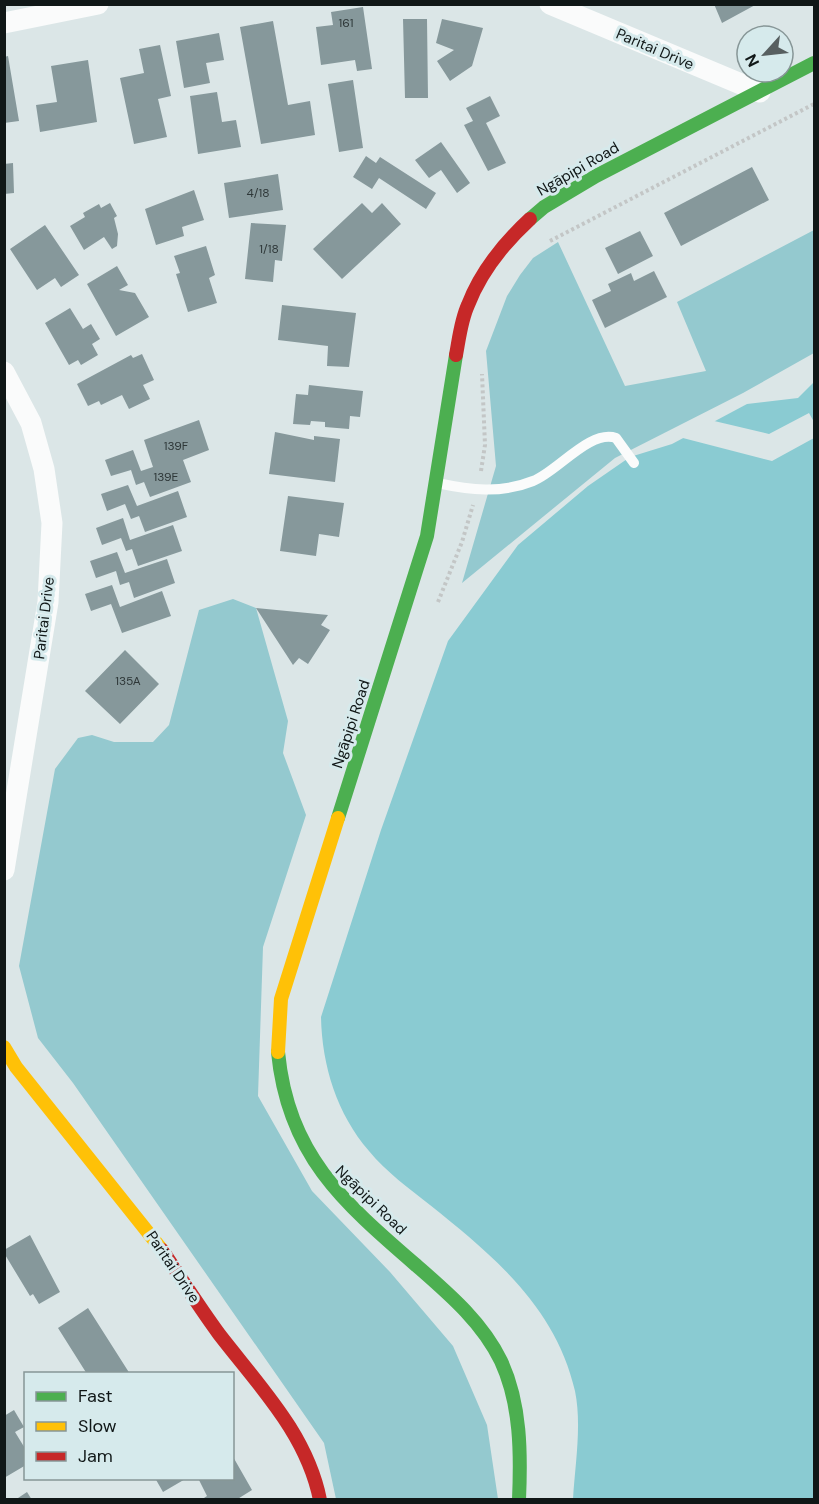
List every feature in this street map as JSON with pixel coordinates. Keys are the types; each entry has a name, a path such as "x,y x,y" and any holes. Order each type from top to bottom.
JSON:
{"main road":[{"name":"Ngāpipi Road","path":"519,1500 516,1417 508,1383 493,1346 471,1317 357,1213 315,1167 288,1113 280,1084 277,1025 288,972 427,536 455,358 467,306 480,280 506,242 530,218 566,192 814,63"},
{"name":"Paritai Drive","path":"4,1047 16,1067 149,1231 217,1331 293,1429 315,1475 320,1500"}],"street":[{"path":"4,23 98,4"},
{"name":"Paritai Drive","path":"550,4 760,92"},
{"name":"Paritai Drive","path":"4,372 31,423 44,469 52,523 48,602 4,870"}],"lane":[{"path":"437,483 478,490 505,489 534,481 560,466 588,443 607,436 616,438 634,463"}],"path":[{"path":"548,242 814,104"},
{"path":"434,611 462,542 478,490 485,445 482,371"}],"shaded area":[{"path":"814,230 814,353 743,393 615,458 462,583 496,466 486,351 507,296 533,258 558,242 625,386 706,371 677,302"},
{"path":"814,382 814,1499 573,1499 578,1431 577,1404 566,1361 553,1334 538,1309 499,1264 454,1224 390,1173 358,1137 333,1088 324,1053 321,1017 381,830 448,641 518,545 588,486 630,457 672,444 747,404 798,398"},
{"path":"233,599 256,608 288,721 283,753 306,815 263,947 258,1096 312,1191 390,1272 453,1346 487,1425 498,1499 336,1499 324,1443 73,1083 38,1038 19,966 55,769 78,738 92,735 114,742 153,742 169,725 199,610"}],"pier":[{"path":"809,413 814,422 814,438 772,461 679,437 710,420 769,434"}],"building":[{"path":"714,4 757,4 722,23"},
{"path":"363,7 372,69 357,71 355,60 321,65 316,27 333,25 331,12"},
{"path":"403,19 427,19 428,98 405,98"},
{"path":"442,19 483,28 472,66 450,81 437,61 454,50 436,43"},
{"path":"273,21 288,105 310,101 315,135 261,144 240,27"},
{"path":"219,33 224,60 206,63 210,83 184,88 176,41"},
{"path":"160,45 171,96 158,99 167,137 134,144 120,78 144,73 139,49"},
{"path":"8,56 19,121 4,123 4,57"},
{"path":"88,60 97,122 40,132 36,105 57,102 51,66"},
{"path":"353,80 363,148 339,152 328,84"},
{"path":"217,92 222,122 236,120 241,147 198,154 190,96"},
{"path":"490,96 500,116 486,123 506,163 488,171 464,125 473,121 466,108"},
{"path":"441,142 470,183 457,193 441,170 429,178 415,160"},
{"path":"366,156 376,163 380,157 436,193 426,209 379,178 372,189 353,177"},
{"path":"13,163 14,193 4,194 4,164"},
{"path":"752,167 769,200 681,246 664,213"},
{"path":"278,174 283,210 229,218 224,183"},
{"path":"194,190 204,220 182,227 184,236 156,245 145,209"},
{"path":"110,203 117,216 114,218 118,234 117,246 112,249 104,237 84,250 70,226 85,217 83,213 99,204 101,208"},
{"path":"362,203 372,213 382,203 401,224 342,279 313,249"},
{"path":"251,223 286,225 282,261 275,260 273,282 245,279"},
{"path":"45,225 79,275 61,287 55,278 37,290 10,249"},
{"path":"640,231 653,256 618,274 605,248"},
{"path":"206,246 215,275 209,278 217,303 188,312 176,274 180,273 174,256"},
{"path":"117,266 128,285 119,290 135,293 149,317 116,336 87,284"},
{"path":"654,271 667,297 605,328 592,300 611,291 608,284 631,273 634,281"},
{"path":"282,305 356,313 349,367 327,366 328,346 278,340"},
{"path":"70,308 83,329 91,324 100,339 92,344 98,355 81,365 78,360 69,365 45,323"},
{"path":"142,354 154,380 143,385 150,399 129,409 122,395 101,405 99,401 88,406 77,384 131,355 133,358"},
{"path":"309,385 363,391 360,417 350,416 349,429 325,427 325,422 311,421 310,425 293,424 296,394 308,395"},
{"path":"199,420 209,450 183,460 191,482 150,497 144,482 136,485 131,470 111,476 105,460 133,450 141,471 153,467 144,440"},
{"path":"275,432 314,440 314,436 340,439 335,482 269,474"},
{"path":"128,485 137,506 178,491 187,517 145,532 139,516 131,519 125,504 107,511 101,494"},
{"path":"288,496 344,503 339,537 319,534 316,556 280,551"},
{"path":"123,518 130,540 173,525 182,551 138,566 132,549 126,551 121,538 102,545 96,528"},
{"path":"117,552 125,573 167,559 175,583 134,598 129,582 120,585 116,571 96,578 90,561"},
{"path":"112,585 120,607 162,591 171,616 122,633 111,604 91,611 85,594"},
{"path":"256,608 328,615 321,625 330,630 308,664 299,658 293,665"},
{"path":"125,650 159,684 120,724 85,691"},
{"path":"30,1235 60,1292 39,1304 33,1294 30,1296 4,1253 4,1250"},
{"path":"88,1308 129,1372 86,1372 58,1328"},
{"path":"14,1410 24,1427 15,1432 24,1447 24,1466 4,1478 4,1416"},
{"path":"234,1458 252,1490 236,1500 201,1500 207,1496 199,1480 234,1480"},
{"path":"156,1480 184,1480 163,1492"},
{"path":"27,1492 32,1500 15,1500"}],"traffic: fast":[{"path":"530,219 544,207 596,176 814,63"},
{"path":"338,818 427,536 456,355"},
{"path":"278,1052 284,1088 294,1120 307,1148 324,1174 365,1220 464,1309 475,1321 501,1361 508,1377 516,1412 520,1465 519,1500"}],"traffic: slow":[{"path":"278,1052 281,999 338,818"},
{"path":"4,1047 16,1067 162,1250"}],"traffic: jam":[{"path":"456,355 464,317 473,293 486,269 502,248 530,219"},
{"path":"162,1250 219,1334 293,1432 314,1476 320,1500"}]}
